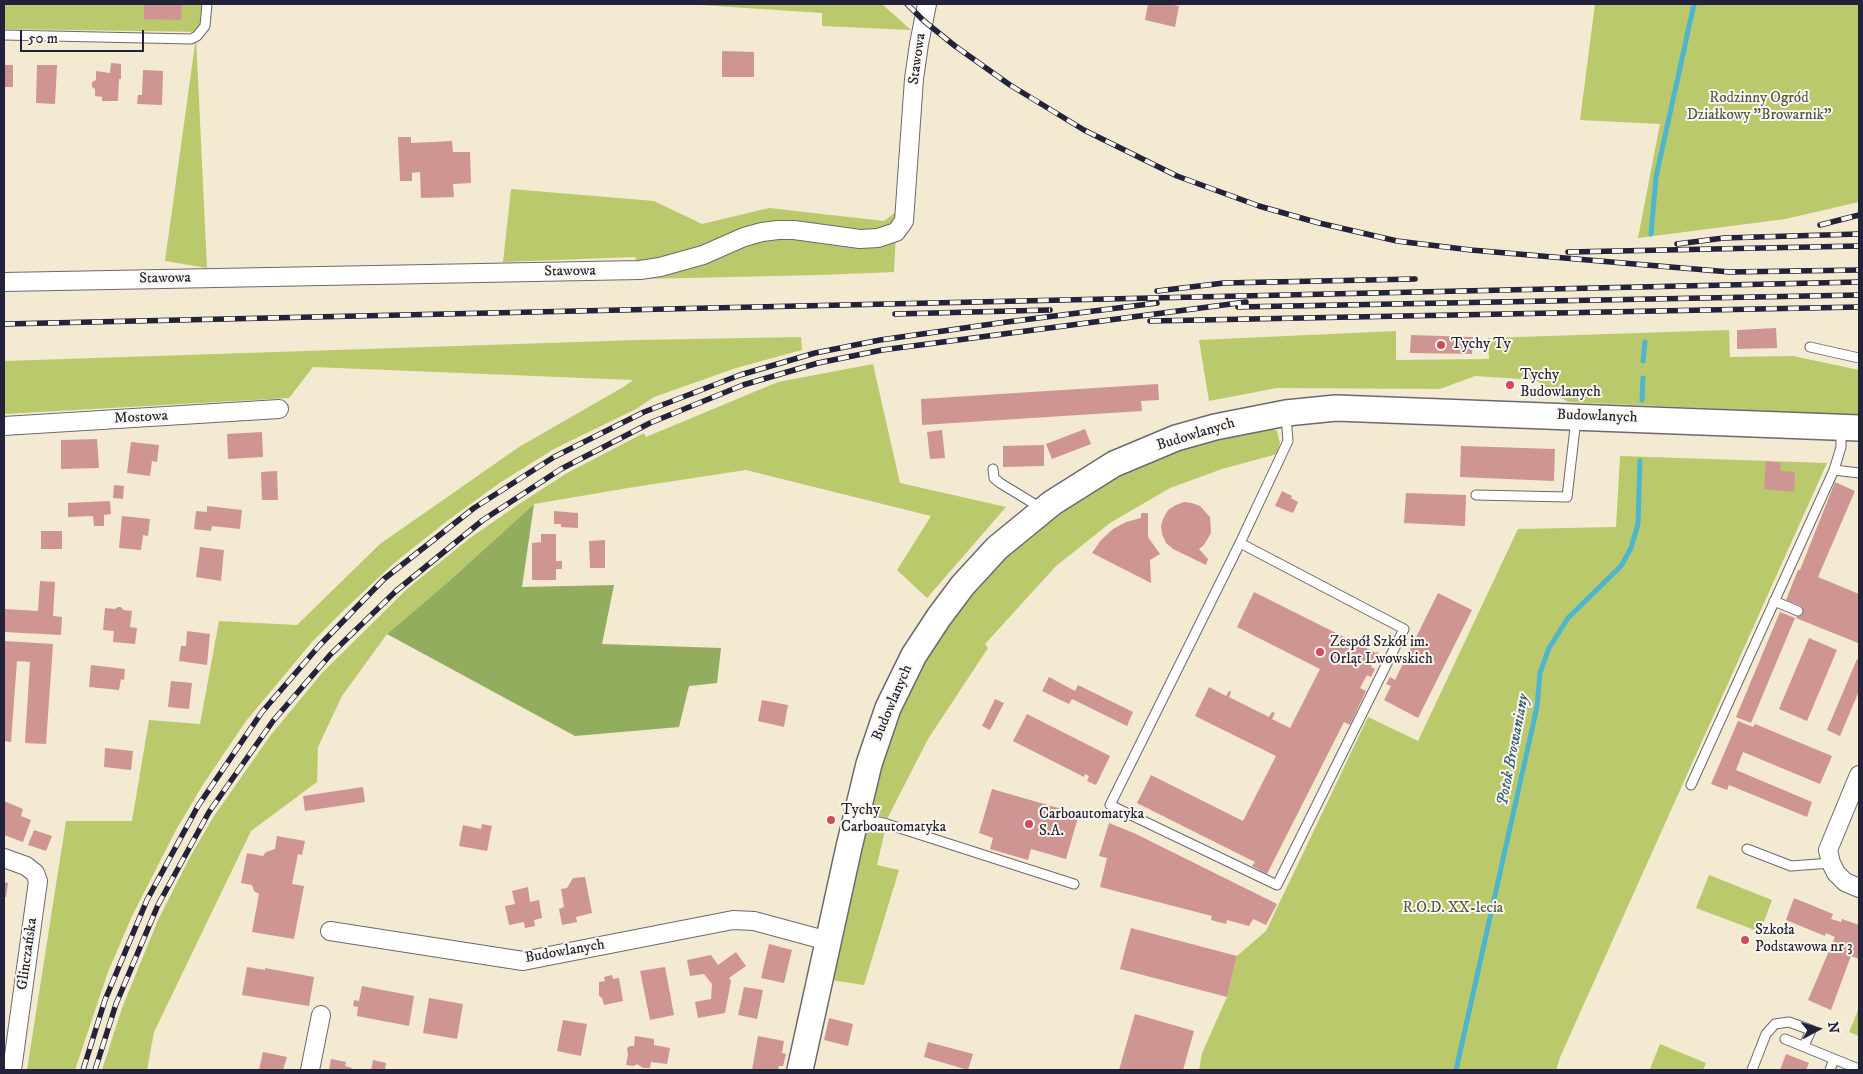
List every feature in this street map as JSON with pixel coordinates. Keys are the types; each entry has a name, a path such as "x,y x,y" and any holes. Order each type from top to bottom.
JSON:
{"street":[{"name":"Stawowa","path":"4,282 640,270 703,255 744,237 762,232 794,230 860,239 878,238 896,232 904,221 914,79 919,44 928,4"},
{"name":"Budowlanych","path":"800,1070 856,817 871,758 888,708 914,655 963,585 997,548 1044,510 1114,464 1176,438 1215,426 1286,413 1336,408 1850,428"},
{"name":"Mostowa","path":"4,426 279,409"},
{"path":"1859,775 1830,856 1836,873 1845,882 1859,888"},
{"name":"Glinczańska","path":"4,858 26,866 35,873 38,881 12,1070"},
{"name":"Budowlanych","path":"330,931 523,961 733,920 754,921 828,941"},
{"path":"310,1070 321,1015"}],"lane":[{"path":"4,35 191,39 197,36 205,26 207,4"},
{"path":"1810,347 1859,358"},
{"path":"1240,543 1404,629 1277,885 1110,805 1240,543 1288,441 1286,413"},
{"path":"1476,495 1567,497 1576,416"},
{"path":"1691,785 1834,470 1841,447 1850,428"},
{"path":"993,470 994,478 1000,483 1044,510"},
{"path":"1834,470 1859,473"},
{"path":"1774,601 1798,611"},
{"path":"856,817 887,824 1074,884"},
{"path":"1747,849 1791,866 1830,856"},
{"path":"1752,1070 1766,1034 1775,1024 1789,1022 1811,1030 1804,1046"},
{"path":"1784,1038 1859,1069"},
{"path":"1830,1070 1834,1058"}],"green space":[{"path":"4,4 203,4 202,32 4,29"},
{"path":"685,4 882,4 911,30 822,26 822,13"},
{"name":"Rodzinny Ogród Działkowy \"Browarnik\"","path":"1595,4 1859,4 1859,202 1785,219 1638,238 1660,124 1580,120"},
{"path":"196,37 207,268 165,261"},
{"path":"511,189 654,201 702,224 769,208 884,221 897,211 894,272 642,279 635,257 503,262"},
{"path":"1729,330 1730,357 1793,356 1859,370 1859,415 1568,402 1536,380 1475,376 1440,389 1277,388 1209,401 1199,340 1396,331 1396,360 1489,359 1488,338"},
{"path":"801,337 802,350 736,368 654,397 636,409 554,449 501,482 447,521 393,564 345,609 312,642 246,721 202,786 176,830 132,916 108,972 75,1070 27,1070 66,821 132,821 149,720 200,724 219,621 297,625 380,544 519,447 633,380 313,367 289,398 4,414 4,361 638,340"},
{"path":"873,364 900,483 1006,507 927,598 897,570 931,516 746,470 534,504 387,634 342,696 318,747 317,782 251,831 154,1032 147,1070 102,1070 122,1008 158,920 190,857 214,816 270,736 322,673 407,589 470,538 519,504 567,473 644,433 646,437 778,382"},
{"path":"1267,426 1277,431 1280,443 1277,454 1222,469 1170,488 1110,523 1056,566 985,644 988,648 928,739 888,817 877,865 899,870 864,985 830,980 871,798 891,731 921,667 951,620 991,570 1049,520 1106,481 1160,456 1226,434"},
{"name":"R.O.D. XX-lecia","path":"1620,456 1827,463 1561,1055 1556,1070 1199,1070 1202,1053 1227,997 1237,956 1266,931 1368,717 1418,741 1518,529 1616,527"},
{"path":"534,504 522,587 614,585 602,644 721,648 717,683 689,686 679,727 575,736 387,634"},
{"path":"1709,875 1772,900 1760,932 1696,908"},
{"path":"1859,1008 1859,1036 1849,1032"},
{"path":"1660,1044 1706,1063 1703,1070 1650,1069"}],"building":[{"path":"144,4 182,4 181,20 144,19"},
{"path":"1148,4 1179,6 1175,27 1145,20"},
{"path":"722,51 754,52 754,77 722,77"},
{"path":"111,63 121,64 118,101 102,101 102,97 95,96 92,82 96,80 96,71 110,73"},
{"path":"4,65 13,65 13,87 4,87"},
{"path":"37,65 57,65 55,104 36,103"},
{"path":"143,70 163,71 162,105 137,104 138,95 142,95"},
{"path":"398,137 411,137 411,143 452,141 453,152 470,152 471,183 453,184 454,197 421,198 420,172 412,173 412,181 400,181"},
{"path":"1776,328 1777,348 1737,349 1737,330"},
{"name":"Tychy Ty","path":"1411,335 1473,337 1472,354 1410,353"},
{"path":"1158,384 1159,400 1141,401 1142,411 922,425 921,399"},
{"path":"1085,429 1091,444 1052,459 1046,444"},
{"path":"942,430 945,458 930,459 927,432"},
{"path":"262,432 263,457 228,459 227,434"},
{"path":"97,439 99,468 61,469 61,440"},
{"path":"131,442 159,445 157,462 152,461 150,476 127,473"},
{"path":"1044,445 1044,466 1003,467 1003,446"},
{"path":"1461,446 1555,449 1554,481 1460,477"},
{"path":"1766,461 1781,463 1780,471 1795,472 1794,492 1764,489"},
{"path":"277,471 278,500 262,500 261,472"},
{"path":"1835,482 1855,491 1818,577 1859,594 1858,643 1796,618 1801,606 1786,600"},
{"path":"114,485 124,486 123,499 113,498"},
{"path":"1282,491 1292,496 1291,498 1298,502 1293,513 1275,506"},
{"path":"1406,493 1466,495 1465,526 1404,523"},
{"path":"110,501 111,514 104,515 104,526 94,526 93,516 68,517 68,503"},
{"path":"1184,502 1200,506 1210,517 1211,533 1204,545 1199,549 1208,559 1206,565 1173,549 1166,543 1162,534 1161,526 1168,510"},
{"path":"207,506 242,510 240,529 212,526 211,531 194,529 196,511 207,512"},
{"path":"554,511 578,513 578,528 561,527 561,524 554,524"},
{"path":"1141,513 1148,513 1148,537 1160,554 1150,560 1151,583 1092,553 1101,540 1113,529 1126,522 1141,518"},
{"path":"122,516 150,519 148,536 143,535 141,550 119,548"},
{"path":"41,531 62,531 62,549 41,549"},
{"path":"541,534 556,534 556,561 562,561 562,569 556,569 556,580 532,580 532,543 541,542"},
{"path":"605,540 605,568 590,568 589,541"},
{"path":"200,547 224,550 221,581 196,577"},
{"path":"40,581 55,582 53,616 62,617 61,635 4,632 4,609 38,611"},
{"path":"1254,592 1376,653 1379,651 1371,667 1375,669 1371,677 1367,675 1360,688 1366,691 1350,725 1344,722 1267,874 1252,866 1255,862 1137,803 1151,775 1243,821 1276,756 1195,716 1209,687 1226,696 1229,691 1231,692 1229,697 1269,717 1272,712 1275,713 1272,719 1290,728 1320,669 1237,627"},
{"path":"1438,593 1472,610 1418,718 1384,700 1391,686 1386,684 1390,677 1395,680"},
{"path":"121,607 123,610 132,611 130,627 137,628 135,644 113,642 114,631 103,630 105,608 115,609"},
{"path":"1780,612 1795,618 1751,723 1736,717"},
{"path":"187,631 210,634 207,665 179,661 181,646 186,646"},
{"path":"1809,638 1837,650 1807,721 1779,709"},
{"path":"4,641 53,644 46,744 25,743 30,662 17,661 11,742 4,741"},
{"path":"1857,659 1859,660 1859,691 1840,736 1827,730"},
{"path":"91,665 125,669 124,680 121,679 119,690 89,687"},
{"path":"1049,677 1075,691 1078,685 1133,712 1127,726 1072,699 1069,704 1042,691"},
{"path":"171,681 192,683 189,709 168,707"},
{"path":"995,699 1004,703 990,730 982,726"},
{"path":"762,700 788,705 784,727 758,721"},
{"path":"1027,714 1110,756 1096,785 1087,781 1089,776 1085,774 1084,777 1013,741"},
{"path":"1738,721 1753,727 1755,724 1832,756 1820,784 1743,752 1736,770 1812,802 1807,817 1729,785 1727,790 1711,784"},
{"path":"105,748 133,751 131,770 104,767"},
{"path":"363,787 365,802 305,811 303,796"},
{"name":"Carboautomatyka S.A.","path":"992,789 1079,814 1066,859 1031,849 1028,860 990,849 993,838 979,833"},
{"path":"4,801 23,809 21,816 31,820 23,842 4,835"},
{"path":"1109,823 1136,834 1277,904 1266,925 1253,919 1249,926 1227,920 1226,924 1211,920 1212,916 1100,887 1107,858 1099,856"},
{"path":"482,824 492,826 487,851 459,846 463,825 481,829"},
{"path":"34,830 52,836 46,851 28,845"},
{"path":"277,836 305,841 302,855 298,854 292,884 304,886 294,939 252,932 259,894 254,891 252,885 241,883 247,853 263,856 266,852 275,849"},
{"path":"585,877 592,913 576,917 577,922 562,925 559,909 564,907 561,889 567,888 573,878"},
{"path":"4,882 8,883 6,897 4,897"},
{"path":"528,887 530,902 539,900 542,918 534,920 535,926 525,928 524,922 509,925 505,906 515,904 512,891"},
{"path":"1794,898 1833,914 1831,919 1841,922 1842,919 1859,925 1859,959 1851,956 1831,1010 1808,1000 1835,937 1826,933 1825,936 1786,920"},
{"path":"1131,928 1237,956 1227,997 1120,969"},
{"path":"769,944 792,950 784,983 761,978"},
{"path":"736,952 746,966 729,978 731,981 725,1013 698,1018 695,1002 711,999 712,984 704,974 690,976 687,960 711,955 718,965"},
{"path":"247,967 265,970 265,968 314,977 309,1006 242,995"},
{"path":"665,967 674,1015 650,1020 640,971"},
{"path":"612,975 613,979 619,978 623,1001 604,1005 602,998 599,996 599,982 605,981 604,977"},
{"path":"362,986 414,996 409,1026 357,1016 358,1007 353,1006 354,1000 359,1001"},
{"path":"744,987 763,990 757,1019 738,1015"},
{"path":"429,998 463,1004 457,1039 423,1033"},
{"path":"1135,1014 1194,1031 1183,1070 1119,1070"},
{"path":"829,1018 853,1024 848,1046 824,1040"},
{"path":"563,1020 587,1024 581,1056 557,1051"},
{"path":"635,1036 654,1039 654,1045 670,1048 667,1064 651,1062 650,1068 643,1068 637,1064 634,1066 626,1065 627,1048 634,1046"},
{"path":"758,1036 784,1041 782,1053 786,1054 783,1066 779,1066 778,1070 752,1070"},
{"path":"928,1042 973,1054 968,1070 924,1057"},
{"path":"263,1052 287,1057 283,1070 259,1070"},
{"path":"1786,1054 1809,1063 1806,1070 1780,1070"},
{"path":"331,1059 346,1062 345,1066 352,1068 351,1070 329,1070"},
{"path":"373,1060 386,1063 385,1070 371,1070"}],"waterway":[{"path":"1651,234 1656,177 1694,4"},
{"name":"Potok Browaniany","path":"1643,361 1645,342"},
{"name":"Potok Browaniany","path":"1642,400 1643,378"},
{"name":"Potok Browaniany","path":"1456,1070 1537,707 1540,673 1549,648 1568,618 1621,566 1631,548 1638,524 1640,461"}],"railway":[{"path":"907,4 924,21 955,46 1010,85 1084,130 1177,176 1259,206 1319,223 1397,241 1471,250 1730,272 1859,270"},
{"path":"1820,225 1859,215"},
{"path":"1677,244 1724,238 1859,234"},
{"path":"1568,252 1859,246"},
{"path":"1157,291 1224,283 1415,279"},
{"path":"4,324 1859,282"},
{"path":"1238,307 1859,295"},
{"path":"95,1070 116,1004 158,905 209,812 273,721 330,655 396,591 483,520 561,469 650,423 743,385 818,363 882,350 1246,302"},
{"path":"83,1070 105,1000 147,900 198,806 262,712 319,646 384,579 474,508 554,457 644,412 740,375 815,353 880,340 1157,303"},
{"path":"1150,321 1859,307"},
{"path":"895,314 1050,310"}],"place":[{"name":"Tychy Ty","path":"1441,345"},
{"name":"Tychy Budowlanych","path":"1510,385"},
{"name":"Zespół Szkół im. Orląt Lwowskich","path":"1320,652"},
{"name":"Tychy Carboautomatyka","path":"831,820"},
{"name":"Carboautomatyka S.A.","path":"1029,824"},
{"name":"Szkoła Podstawowa nr 3","path":"1745,940"}]}
